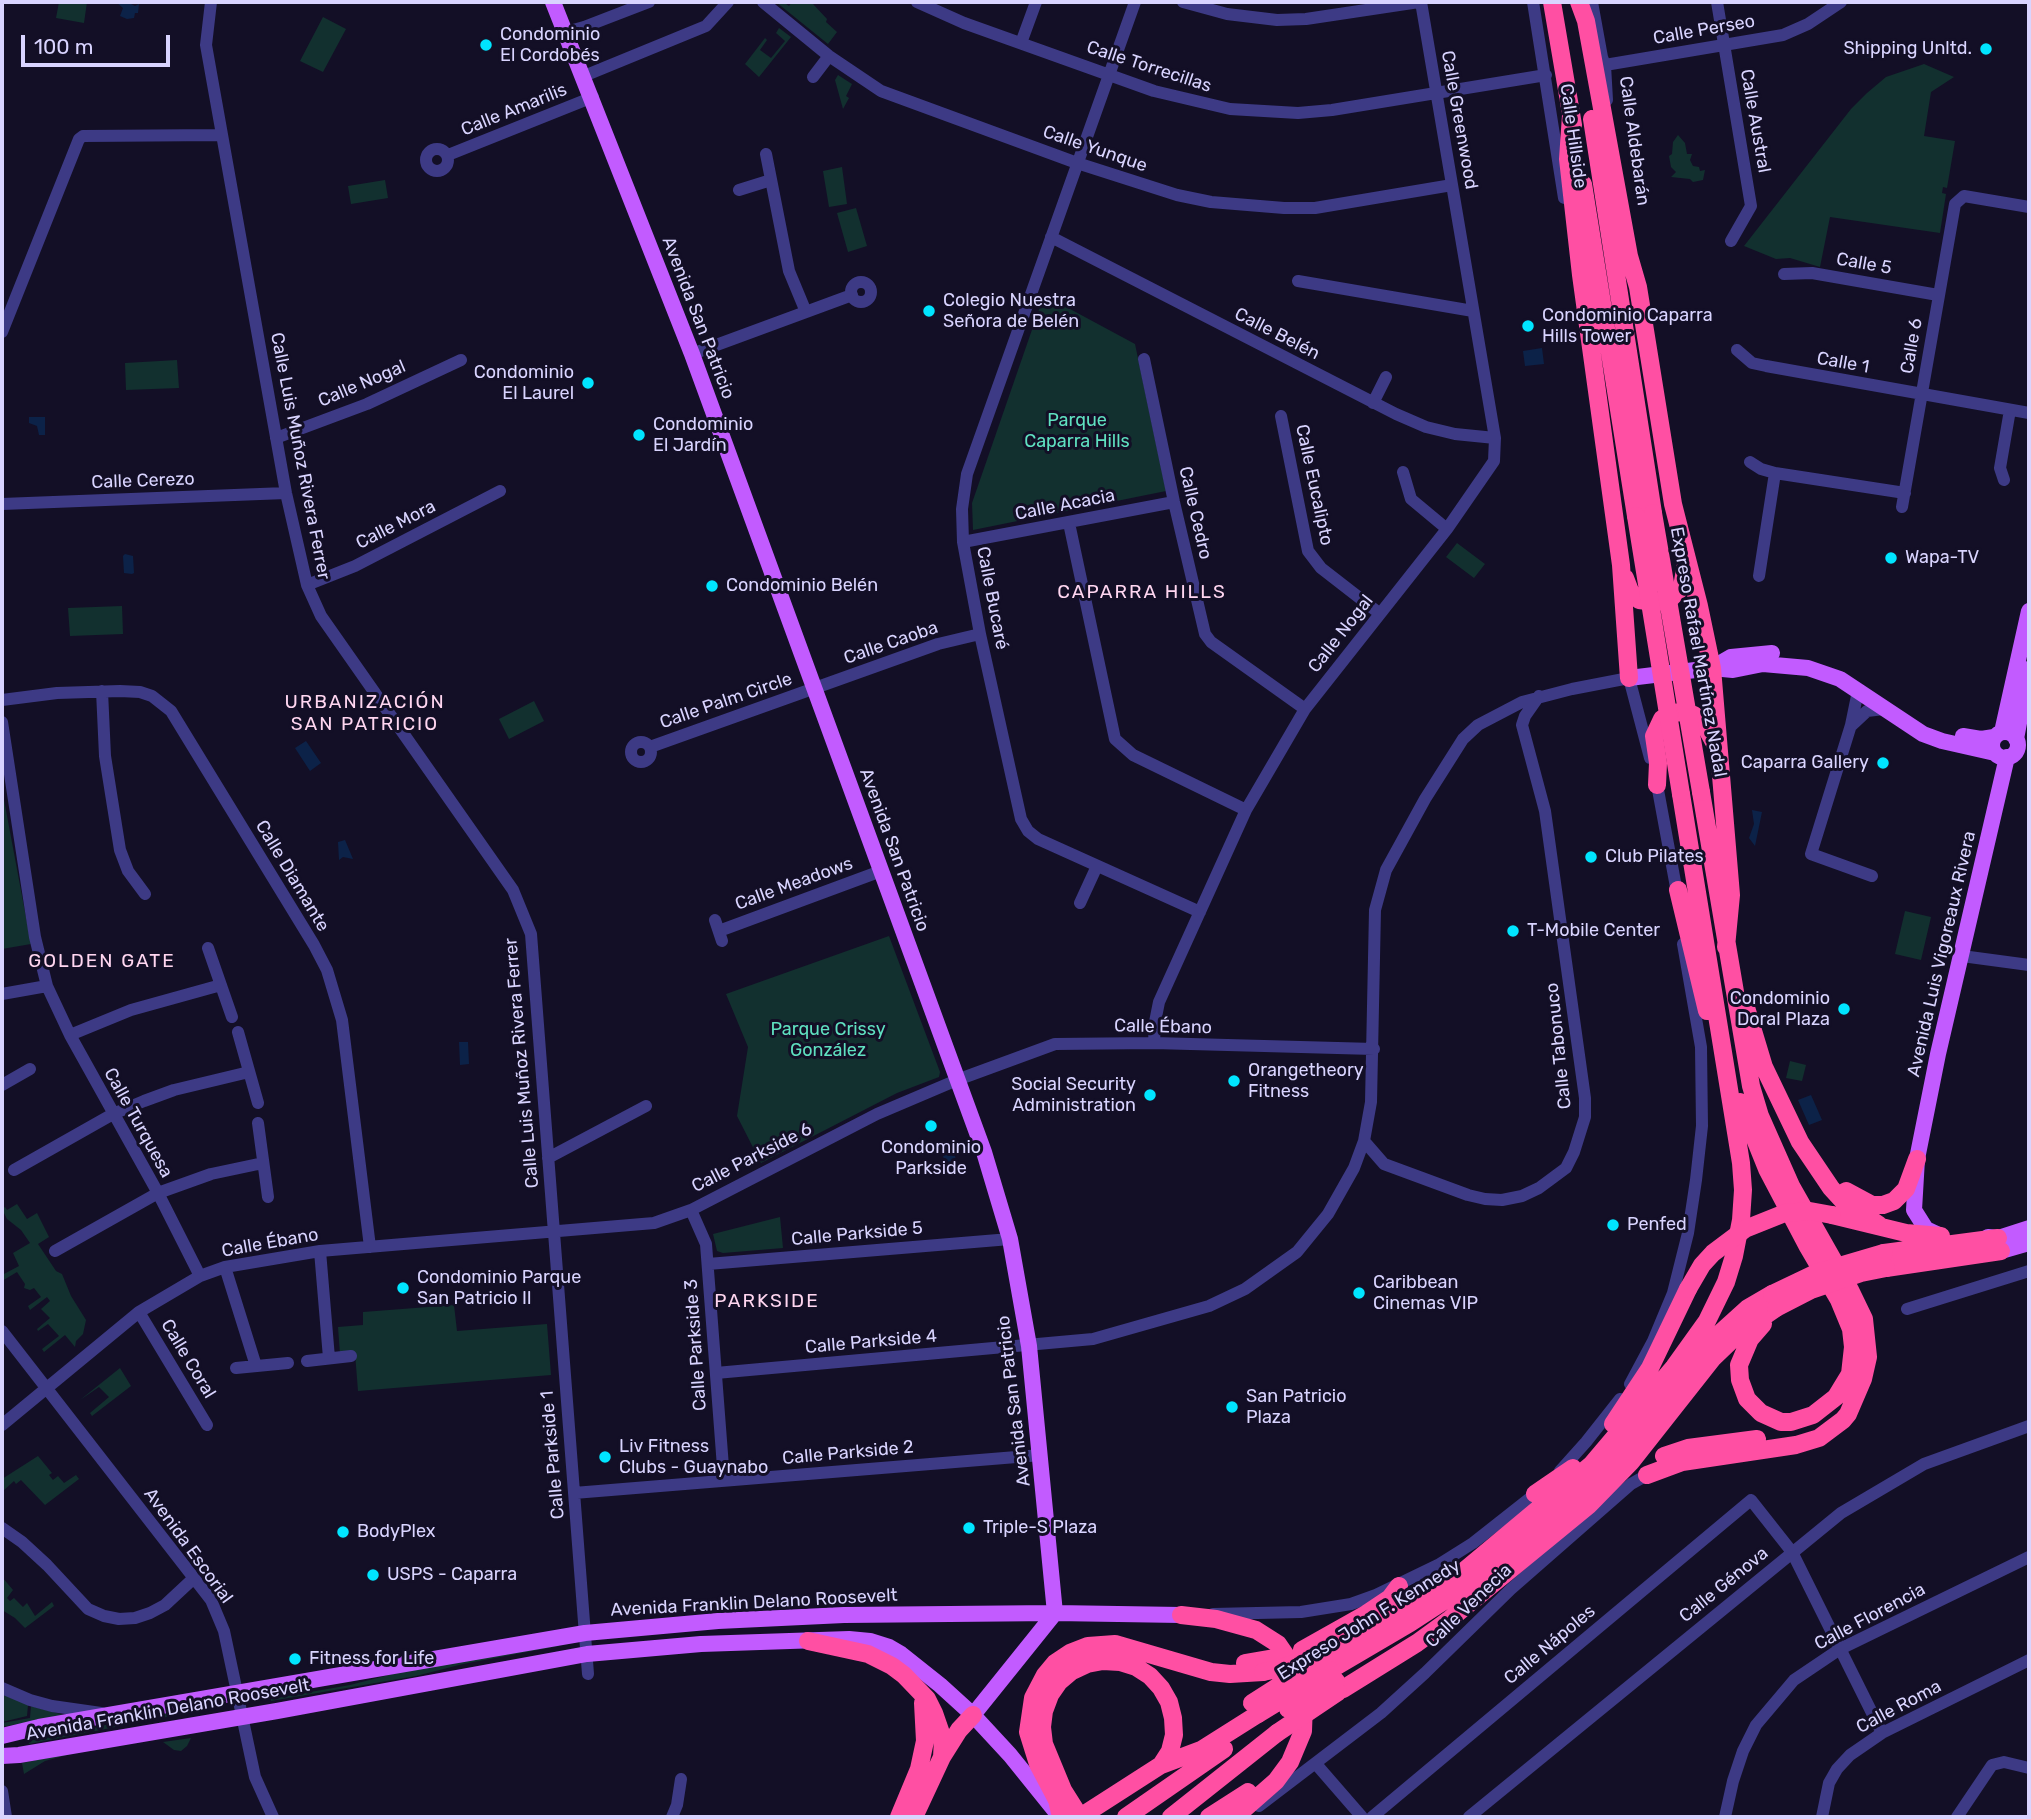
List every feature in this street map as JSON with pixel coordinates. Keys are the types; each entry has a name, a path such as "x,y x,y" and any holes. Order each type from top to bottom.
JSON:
{"highway":[{"name":"Expreso Rafael Martínez Nadal","path":"1552,2 1645,514 1701,792 1751,1087 1760,1116 1791,1186 1841,1290"},
{"name":"Expreso Rafael Martínez Nadal","path":"1572,2 1595,134 1681,794 1729,1076"},
{"path":"1579,2 1586,21 1629,256 1638,287 1673,504 1712,668 1731,895 1727,955 1750,1016 1764,1068 1783,1111 1815,1166 1842,1200 1879,1225"},
{"path":"1571,115 1568,159 1620,565 1629,678"},
{"path":"1620,565 1633,596 1639,600 1655,602 1672,597 1682,587 1686,557"},
{"path":"1657,785 1658,763 1654,736 1659,723 1668,715 1682,712 1699,719 1719,754"},
{"path":"1678,890 1707,1010 1719,1090 1739,1142"},
{"path":"1126,1817 1263,1718 1333,1674 1426,1597 1498,1545 1591,1465 1674,1367 1711,1313 1734,1256 1741,1220 1743,1190 1739,1142 1729,1076"},
{"path":"1647,1475 1682,1462 1796,1445 1819,1438 1843,1420 1863,1379 1868,1345 1864,1319 1841,1290 1767,1169 1729,1076"},
{"path":"1815,1166 1852,1196 1872,1205 1883,1205 1894,1201 1906,1189 1917,1159"},
{"path":"1535,1494 1578,1464 1622,1412 1650,1368 1702,1265 1713,1253 1745,1229 1785,1213 1810,1211 1922,1236 1941,1236"},
{"name":"Expreso John F. Kennedy","path":"1171,1817 1263,1718 1470,1584 1569,1502 1632,1440 1717,1336 1748,1308 1861,1273 1885,1261 2000,1244"},
{"path":"1774,1301 1745,1347 1739,1365 1740,1380 1747,1399 1761,1413 1770,1419 1791,1422 1813,1415 1826,1407 1844,1388 1850,1374 1853,1348 1851,1329 1841,1290"},
{"name":"Expreso John F. Kennedy","path":"1333,1674 1364,1676 1450,1619 1532,1553 1631,1462 1713,1358 1774,1301"},
{"path":"1608,1485 1649,1461 1688,1448 1727,1441 1784,1437 1812,1430 1838,1416 1852,1403"},
{"path":"1061,1817 1057,1800 1038,1764 1028,1732 1033,1698 1055,1663 1088,1646 1115,1644 1211,1672 1230,1674 1268,1665 1302,1650 1374,1609 1390,1598 1399,1586"},
{"path":"1181,1615 1216,1619 1265,1634 1286,1653 1297,1668 1303,1689 1304,1720 1300,1741 1284,1771 1235,1817"},
{"path":"807,1641 868,1654 892,1666 921,1693 940,1727 942,1758"},
{"path":"1268,1665 1282,1668 1309,1658 1333,1674"},
{"path":"1161,1765 1170,1751 1174,1735 1171,1710 1161,1688 1150,1676 1136,1667 1120,1662 1095,1663 1072,1671 1059,1682 1044,1711 1044,1744 1069,1800 1080,1817 1161,1765 1263,1718"},
{"path":"899,1817 919,1769 925,1741 926,1716 921,1693"},
{"path":"915,1817 942,1758 959,1730 973,1715"},
{"path":"1209,1817 1265,1780 1285,1761 1300,1741"}],"main road":[{"name":"Avenida San Patricio","path":"553,2 593,97 692,354 984,1152 1010,1239 1029,1346 1055,1613"},
{"name":"Avenida Luis Vigoreaux Rivera","path":"1941,1236 1926,1229 1914,1210 1917,1159 1962,956 2029,611"},
{"path":"1712,668 1731,657 1756,654 1784,653 1808,657 1847,671 1929,726 2003,744"},
{"path":"1629,678 1712,668 1733,670 1763,663 1788,664 1830,675 1933,738 2003,744"},
{"name":"Avenida Luis Vigoreaux Rivera","path":"2003,744 2029,669"},
{"path":"2000,1244 2029,1228"},
{"path":"1941,1236 2000,1244 2029,1243"},
{"path":"973,1715 1055,1613"},
{"name":"Avenida Franklin Delano Roosevelt","path":"2,1736 39,1727 585,1633 787,1617 1055,1613 1181,1615"},
{"name":"Avenida Franklin Delano Roosevelt","path":"2,1756 587,1654 701,1644 849,1639 870,1641 889,1647 916,1665 973,1715 1061,1817"}],"street":[{"name":"Calle Luis Muñoz Rivera Ferrer","path":"211,2 206,45 286,493 307,585 321,616 513,890 526,920 532,946 554,1232"},
{"path":"566,32 649,2"},
{"path":"584,76 706,26 728,2"},
{"name":"Calle Yunque","path":"763,2 829,56 881,91 1077,163 1177,195 1211,202 1284,208 1345,204 1452,185"},
{"name":"Calle Torrecillas","path":"917,2 964,23 1154,91 1230,110 1267,113 1332,110 1546,75"},
{"path":"1021,43 1036,2"},
{"name":"Calle Bucaré","path":"1135,2 967,474 962,509 963,542 980,634 1021,819 1028,831 1038,839 1200,912"},
{"path":"1183,2 1227,14 1277,20 1306,19 1420,2"},
{"name":"Calle Greenwood","path":"1420,2 1462,245"},
{"name":"Calle Hillside","path":"1533,2 1570,239 1581,275"},
{"name":"Calle Aldebarán","path":"1592,2 1605,65 1608,107 1638,287"},
{"name":"Calle Austral","path":"1717,2 1751,206 1731,240"},
{"name":"Calle Perseo","path":"1605,65 1783,35 1842,2"},
{"path":"813,77 829,56"},
{"name":"Calle Amarilis","path":"447,155 593,97"},
{"path":"2,332 79,139 91,135 221,135"},
{"path":"766,154 789,271 806,312"},
{"path":"739,190 771,180"},
{"name":"Calle 6","path":"1902,507 1955,204 1964,196 2029,207"},
{"name":"Calle Belén","path":"1051,237 1373,403 1426,427 1455,434 1495,438"},
{"name":"Calle Nogal","path":"1154,1043 1159,1002 1246,810 1306,709 1447,529 1494,461 1495,438 1462,245"},
{"name":"Calle 5","path":"1783,274 1812,273 1938,295"},
{"path":"1298,281 1473,312"},
{"path":"692,354 852,295"},
{"name":"Calle 1","path":"1737,350 1752,363 2029,413"},
{"name":"Calle Cedro","path":"1144,359 1205,634 1211,642 1306,709"},
{"name":"Calle Nogal","path":"276,438 367,404 461,360"},
{"path":"1373,403 1386,377"},
{"path":"2004,480 2000,468 2010,410"},
{"name":"Calle Eucalipto","path":"1281,416 1308,551 1321,568 1379,613"},
{"path":"1750,462 1775,473 1905,493"},
{"path":"1403,472 1411,499 1447,529"},
{"path":"1759,576 1775,473"},
{"name":"Calle Mora","path":"307,585 355,566 499,491"},
{"name":"Calle Cerezo","path":"2,504 286,493"},
{"name":"Calle Acacia","path":"963,542 1174,502"},
{"path":"1069,523 1115,738 1133,755 1246,810"},
{"name":"Calle Caoba","path":"814,689 938,644 980,634"},
{"path":"1181,1615 1301,1612 1352,1604 1399,1586 1473,1543 1535,1494 1572,1459 1626,1391 1665,1314 1685,1246 1702,1126 1702,1079 1695,1011 1677,919 1678,890 1657,785 1629,678"},
{"name":"Calle Parkside 4","path":"716,1373 1093,1339 1209,1306 1245,1289 1297,1252 1328,1214 1354,1168 1364,1141 1370,1114 1374,1049 1375,910 1386,870 1425,799 1463,739 1495,714 1539,696 1629,678"},
{"name":"Calle Palm Circle","path":"650,747 814,689"},
{"path":"102,691 104,756 120,849 128,871 145,894"},
{"path":"1858,691 1852,725 1811,854 1872,876"},
{"name":"Calle Diamante","path":"2,700 57,693 140,692 152,696 171,711 327,970 342,1020 370,1247"},
{"path":"1495,714 1522,725 1539,696"},
{"path":"1852,725 1867,711 1884,709"},
{"name":"Calle Turquesa","path":"2,722 35,937 47,986 69,1035 158,1193 200,1276"},
{"name":"Calle Tabonuco","path":"1354,1168 1384,1164 1468,1195 1485,1199 1510,1199 1539,1188 1566,1168 1580,1137 1585,1098 1566,947 1545,811 1522,725"},
{"path":"1080,903 1097,866"},
{"name":"Calle Meadows","path":"719,930 881,871"},
{"path":"208,948 232,1017"},
{"path":"1962,956 2029,965"},
{"path":"69,1035 131,1010 220,985"},
{"path":"2,994 47,986"},
{"path":"238,1032 258,1103"},
{"name":"Calle Ébano","path":"957,1080 1063,1043 1374,1049"},
{"path":"2,1083 30,1069"},
{"path":"14,1170 113,1114 174,1090 249,1072"},
{"name":"Calle Parkside 6","path":"554,1232 654,1223 691,1210 877,1114 957,1080"},
{"path":"548,1158 646,1106"},
{"path":"258,1123 268,1197"},
{"name":"Calle Tabonuco","path":"1364,1141 1384,1164"},
{"path":"55,1251 158,1193 211,1174 263,1163"},
{"name":"Calle Parkside 3","path":"691,1210 706,1244 724,1480"},
{"name":"Calle Ébano","path":"2,1425 139,1312 200,1276 225,1267 320,1251 554,1232"},
{"name":"Calle Parkside 1","path":"554,1232 589,1674"},
{"name":"Calle Parkside 5","path":"708,1264 1010,1239"},
{"path":"320,1251 329,1359"},
{"path":"225,1267 256,1366"},
{"path":"1907,1309 2029,1271"},
{"name":"Calle Coral","path":"139,1312 207,1425"},
{"name":"Avenida Escorial","path":"2,1331 194,1578 219,1615 255,1777 273,1817"},
{"path":"307,1361 351,1356"},
{"path":"236,1368 288,1363"},
{"name":"Calle Génova","path":"1469,1817 1840,1513 1924,1464 2029,1426"},
{"name":"Calle Parkside 2","path":"574,1493 1041,1455"},
{"name":"Calle Venecia","path":"1243,1817 1381,1713 1510,1589 1631,1484 1647,1475"},
{"name":"Calle Nápoles","path":"1372,1817 1751,1500 1792,1552"},
{"path":"2,1528 47,1565 83,1604 104,1616 135,1618 150,1613 165,1605 194,1578"},
{"path":"1792,1552 1882,1733"},
{"name":"Calle Florencia","path":"1725,1817 1736,1771 1756,1725 1794,1680 1840,1649 2029,1557"},
{"name":"Calle Roma","path":"1822,1817 1829,1783 1850,1755 1882,1733 2029,1660"},
{"path":"2,1688 52,1706 119,1714"},
{"path":"1957,1817 1992,1765 2004,1762 2029,1768"},
{"path":"1316,1764 1362,1817"},
{"path":"672,1817 681,1779"},
{"path":"2,1791 6,1817"}],"green space":[{"path":"59,2 87,2 84,23 56,18"},
{"path":"776,2 789,6 792,2 815,2 813,4 827,19 826,22 837,32 828,44"},
{"path":"323,17 346,29 323,72 300,61"},
{"path":"779,28 791,37 759,77 745,64 765,38 767,40 760,50 771,58 785,41 776,33"},
{"path":"1924,64 1954,77 1931,92 1924,136 1955,141 1947,188 1943,187 1942,193 1946,194 1940,233 1830,217 1820,267 1790,258 1776,259 1744,246 1851,109 1886,77"},
{"path":"838,75 852,84 843,109 835,80"},
{"path":"1678,135 1685,143 1687,154 1692,154 1690,160 1693,166 1699,167 1700,171 1705,170 1703,180 1693,182 1690,179 1671,177 1676,172 1671,167 1669,156"},
{"path":"842,167 847,204 829,207 823,171"},
{"path":"385,180 388,198 351,204 348,186"},
{"path":"856,208 867,246 848,252 837,213"},
{"name":"Parque Caparra Hills","path":"1044,295 1135,344 1166,491 973,530 972,503"},
{"path":"177,360 179,388 126,390 125,363"},
{"path":"1457,543 1485,564 1474,578 1446,557"},
{"path":"122,606 123,634 70,636 68,608"},
{"path":"534,701 544,721 509,739 499,719"},
{"path":"2,789 31,944 2,949"},
{"path":"1905,911 1931,917 1921,960 1895,954"},
{"name":"Parque Crissy González","path":"889,936 940,1072 939,1077 897,1093 761,1163 737,1116 748,1047 726,994"},
{"path":"1790,1061 1806,1065 1802,1081 1786,1078"},
{"path":"17,1204 27,1219 37,1213 49,1237 38,1244 56,1271 62,1274 71,1296 86,1320 83,1334 76,1341 75,1347 65,1335 44,1352 42,1349 59,1336 48,1324 38,1331 37,1329 50,1318 41,1309 50,1301 47,1297 30,1310 28,1306 41,1297 34,1288 24,1288 25,1284 17,1272 2,1281 2,1275 19,1266 13,1253 30,1243 21,1230 7,1219 2,1209 5,1207 7,1210"},
{"path":"780,1217 783,1248 723,1253 717,1251 713,1234"},
{"path":"454,1305 457,1331 547,1324 551,1375 358,1391 355,1353 340,1354 338,1327 363,1325 363,1312"},
{"path":"120,1368 131,1386 92,1416 90,1413 109,1397 99,1387 80,1400"},
{"path":"38,1456 52,1473 49,1475 53,1480 58,1476 64,1483 76,1475 79,1479 45,1505 21,1480 16,1484 14,1481 2,1492 2,1479"},
{"path":"2,1577 13,1590 7,1598 10,1601 14,1598 23,1607 27,1603 35,1616 52,1602 54,1606 25,1628 2,1610"},
{"path":"559,1643 559,1646 416,1676 271,1701 412,1669"},
{"path":"2,1693 28,1705 27,1716 2,1722"},
{"path":"211,1704 212,1708 29,1744 28,1741 83,1731 139,1716"},
{"path":"31,1706 64,1715 2,1727 2,1723 30,1718"},
{"path":"191,1738 181,1751 174,1750 163,1742"},
{"path":"85,1750 45,1761 24,1774 22,1763"}],"water":[{"path":"116,2 127,2 135,6 139,4 138,13 135,13 134,18 120,16 123,8"},
{"path":"1867,38 1881,50 1868,58 1858,45"},
{"path":"1542,348 1544,364 1525,366 1523,351"},
{"path":"29,417 45,417 45,435 39,435 37,426 29,423"},
{"path":"125,554 133,556 132,574 124,573"},
{"path":"306,741 321,763 310,771 295,748"},
{"path":"1752,810 1762,812 1755,846 1749,838 1754,824"},
{"path":"345,840 353,859 343,857 339,860 338,842"},
{"path":"459,1042 468,1042 469,1064 460,1065"},
{"path":"1811,1095 1822,1120 1809,1125 1798,1100"},
{"path":"952,1146 957,1163 946,1165 941,1150"}],"place":[{"name":"Condominio El Cordobés","path":"486,45"},
{"name":"Shipping Unltd.","path":"1986,49"},
{"name":"Colegio Nuestra Señora de Belén","path":"929,311"},
{"name":"Condominio Caparra Hills Tower","path":"1528,326"},
{"name":"Condominio El Laurel","path":"588,383"},
{"name":"Condominio El Jardín","path":"639,435"},
{"name":"Wapa-TV","path":"1891,558"},
{"name":"Condominio Belén","path":"712,586"},
{"name":"Caparra Gallery","path":"1883,763"},
{"name":"Club Pilates","path":"1591,857"},
{"name":"T-Mobile Center","path":"1513,931"},
{"name":"Condominio Doral Plaza","path":"1844,1009"},
{"name":"Orangetheory Fitness","path":"1234,1081"},
{"name":"Social Security Administration","path":"1150,1095"},
{"name":"Condominio Parkside","path":"931,1126"},
{"name":"Penfed","path":"1613,1225"},
{"name":"Condominio Parque San Patricio II","path":"403,1288"},
{"name":"Caribbean Cinemas VIP","path":"1359,1293"},
{"name":"San Patricio Plaza","path":"1232,1407"},
{"name":"Liv Fitness Clubs - Guaynabo","path":"605,1457"},
{"name":"Triple-S Plaza","path":"969,1528"},
{"name":"BodyPlex","path":"343,1532"},
{"name":"USPS - Caparra","path":"373,1575"},
{"name":"Fitness for Life","path":"295,1659"}],"district":[{"name":"CAPARRA HILLS","path":"1142,593"},
{"name":"URBANIZACIÓN SAN PATRICIO","path":"365,714"},
{"name":"GOLDEN GATE","path":"102,962"},
{"name":"PARKSIDE","path":"767,1302"}]}
